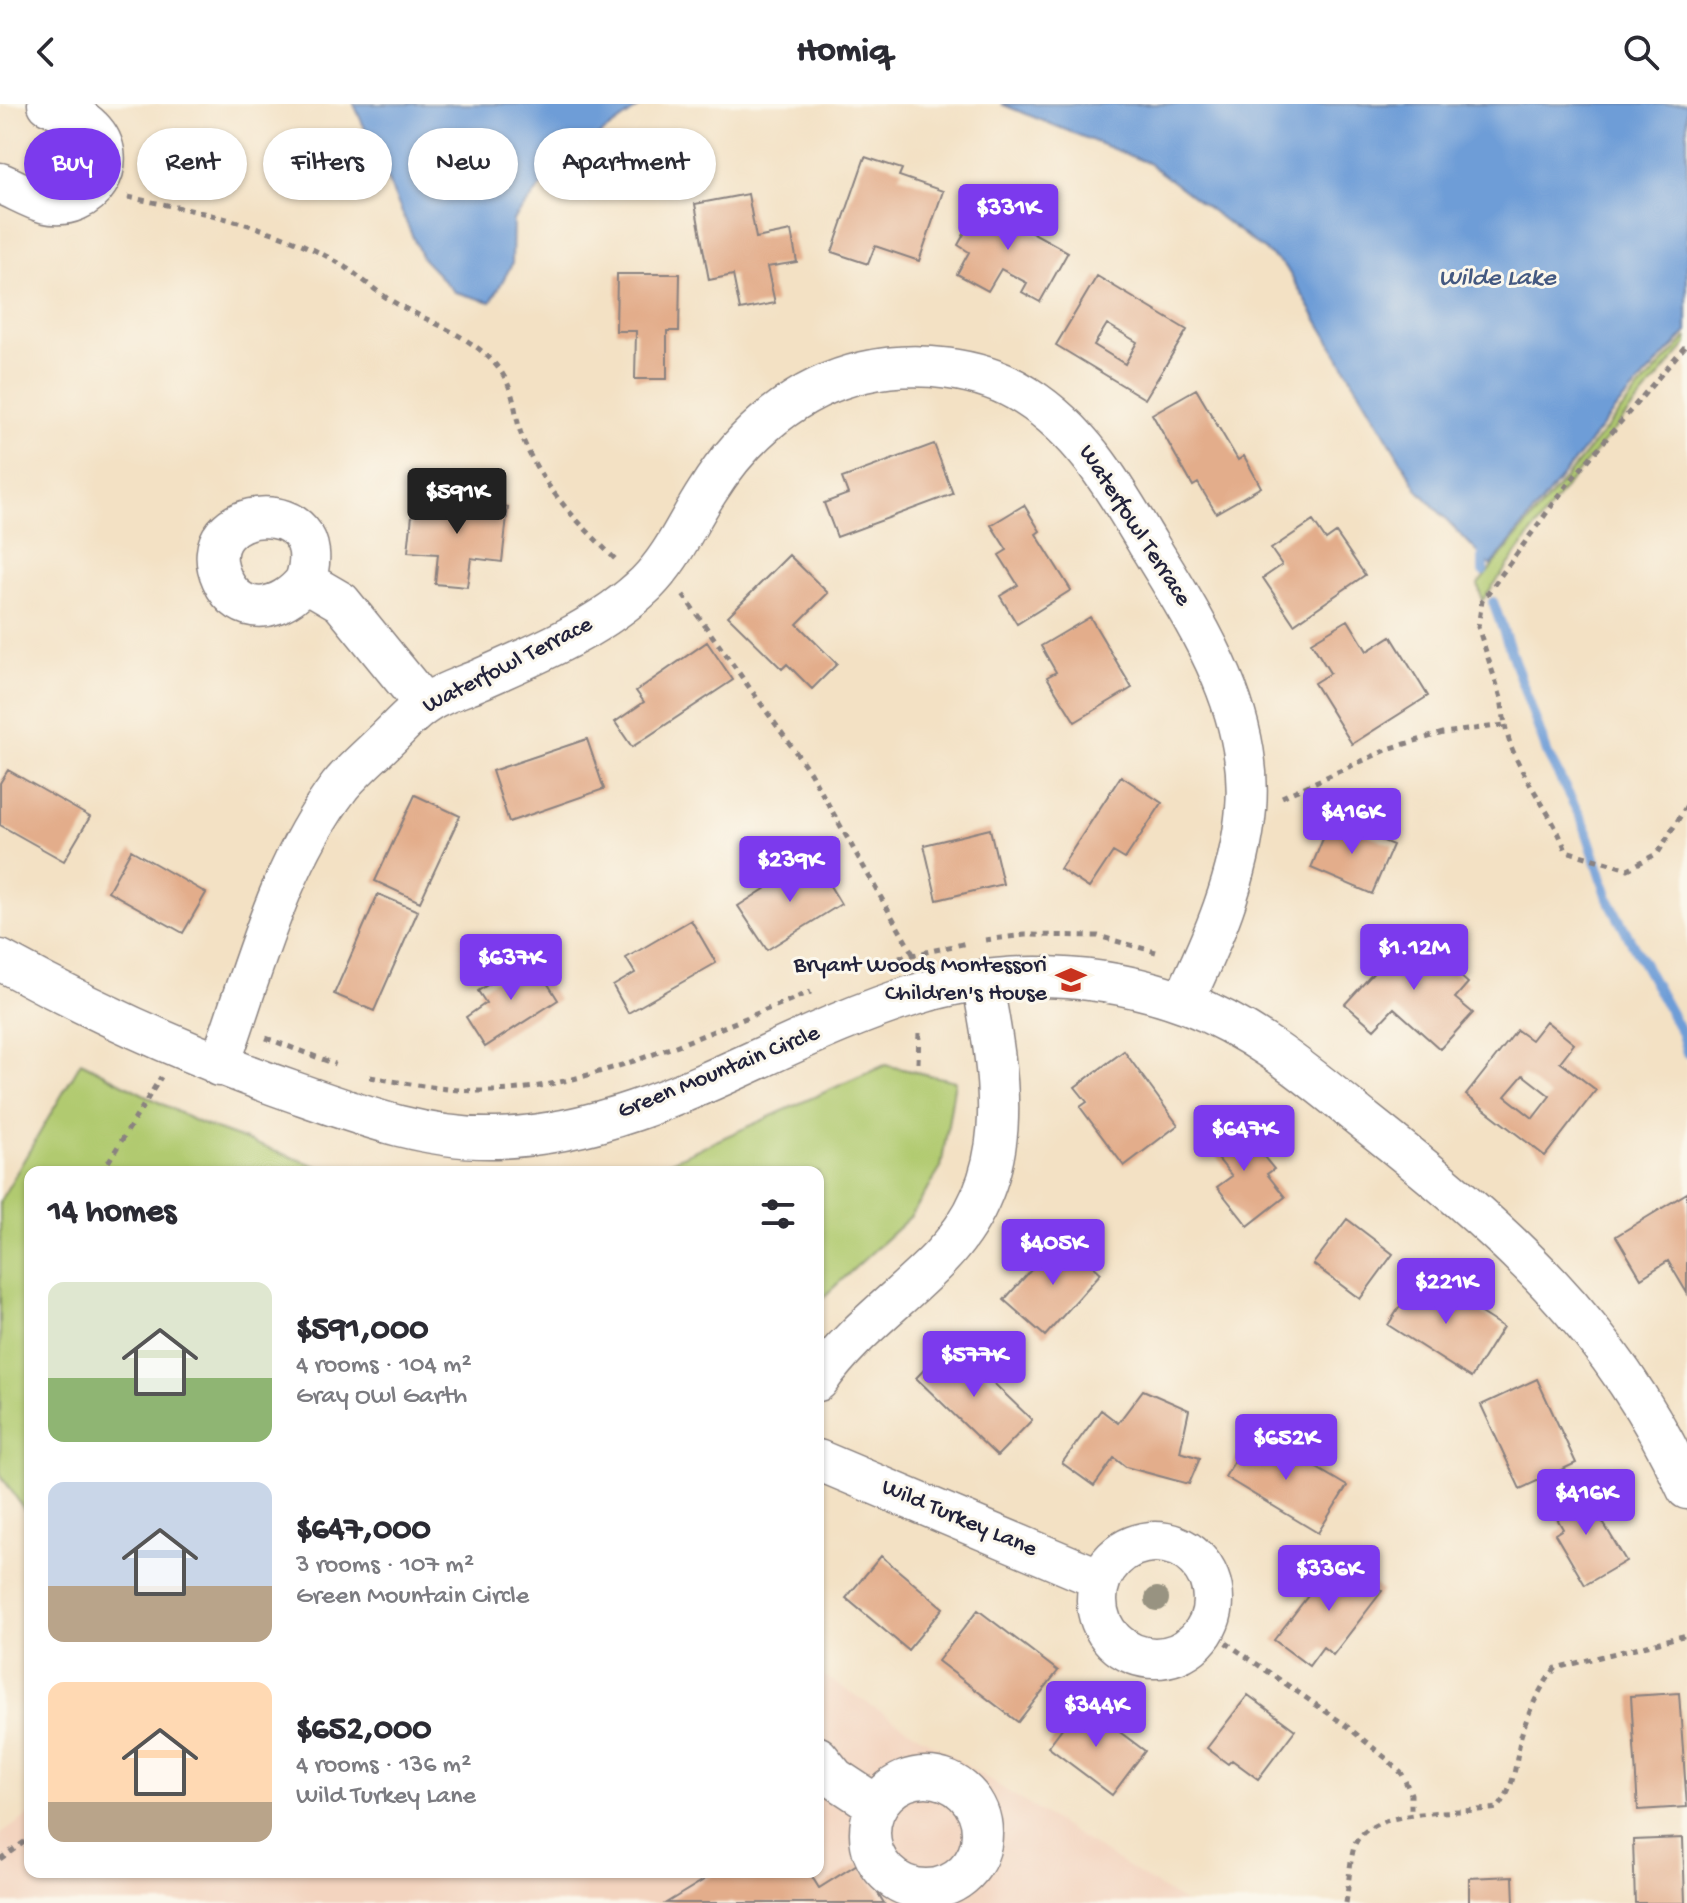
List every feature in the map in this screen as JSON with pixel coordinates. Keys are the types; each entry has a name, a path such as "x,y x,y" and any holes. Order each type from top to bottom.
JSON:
{"street":[{"path":"48,104 77,117 88,128"},
{"path":"0,183 24,194"},
{"path":"39,200 48,204 62,200"},
{"name":"Waterfowl Terrace","path":"219,1066 289,871 342,784 424,704 551,647 603,618 657,571 682,539 705,494 733,455 770,417 819,385 868,371 924,367 974,373 1021,392 1060,419 1100,465 1205,637 1237,720 1246,807 1223,913 1183,1002"},
{"path":"305,581 341,602 424,704"},
{"name":"Green Mountain Circle","path":"0,960 135,1031 219,1066 424,1134 498,1138 570,1128 627,1114 916,994 982,980 1042,977 1112,983 1183,1002 1243,1028 1283,1055 1484,1217 1592,1330 1639,1396 1687,1489"},
{"path":"824,1373 835,1357 940,1258 989,1182 1000,1115 997,1064 982,980"},
{"name":"Wild Turkey Lane","path":"824,1463 1100,1579"},
{"path":"1142,1543 1168,1543 1194,1556 1210,1580 1213,1606 1206,1629 1190,1646 1164,1658 1143,1658 1121,1648 1106,1632 1097,1609 1100,1579 1116,1556 1142,1543"},
{"path":"824,1764 835,1778 876,1805"}],"path":[{"path":"121,197 259,227 291,239 338,263 394,302 484,351 515,396 523,439 541,475 565,510 615,559"},
{"path":"1687,344 1567,485 1482,601 1478,627 1501,698 1510,753 1557,828 1566,851 1628,869 1658,853 1687,805"},
{"path":"657,571 676,584 810,772 913,954"},
{"path":"1271,802 1391,748 1443,733 1505,725"},
{"path":"892,961 945,945 1040,935 1098,936 1168,956"},
{"path":"366,1076 428,1087 493,1091 562,1081 601,1071 818,989"},
{"path":"918,1063 919,1024"},
{"path":"266,1038 337,1065"},
{"path":"106,1166 178,1049"},
{"path":"1206,1629 1344,1724 1387,1759 1402,1774 1411,1794 1411,1816"},
{"path":"1346,1903 1355,1845 1368,1828 1386,1819 1498,1808 1509,1793 1522,1735 1544,1682 1556,1668 1687,1635"},
{"path":"0,1859 24,1842"}],"shaded area":[{"path":"824,1676 1185,1903 0,1903 0,1835 24,1818 24,1878 824,1878"}],"green space":[{"path":"1687,337 1687,344 1567,485 1482,601 1478,584 1634,395"},
{"path":"81,1062 199,1123 317,1166 24,1166 24,1509 0,1474 0,1201"},
{"path":"885,1065 955,1081 941,1168 911,1216 824,1296 824,1166 660,1166"}],"water":[{"path":"354,104 644,104 610,128 534,128 534,195 513,220 512,264 491,302 455,292 422,258 392,190 392,128 365,128"},
{"name":"Wilde Lake","path":"1001,104 1687,104 1687,332 1619,405 1491,566 1419,491 1285,266 1148,163"}],"building":[{"path":"865,157 902,169 899,176 943,191 919,261 875,246 868,264 832,252"},
{"path":"748,194 756,238 791,231 797,262 767,267 775,303 740,310 733,275 709,280 695,204"},
{"path":"984,198 1013,215 1010,220 1068,252 1040,302 1022,292 1027,283 1001,269 988,291 957,274 969,252 958,245"},
{"path":"617,274 680,274 679,331 667,331 667,379 635,379 636,331 616,331"},
{"path":"1097,276 1187,330 1145,399 1056,345","holes":["1107,324 1137,342 1125,364 1094,345"]},
{"path":"1196,389 1238,460 1244,456 1261,487 1216,513 1198,483 1193,486 1152,414"},
{"path":"934,444 953,494 837,537 824,503 848,494 842,478"},
{"path":"414,497 508,507 502,562 471,558 467,587 435,584 438,554 408,552"},
{"path":"1024,505 1040,531 1036,534 1071,590 1017,624 1000,596 1018,585 999,555 1007,550 991,525"},
{"path":"1313,521 1326,540 1336,533 1365,575 1294,624 1263,578 1282,565 1271,549"},
{"path":"789,555 828,593 797,624 837,664 812,689 787,664 782,669 728,616"},
{"path":"1090,617 1132,688 1075,722 1047,677 1056,672 1041,646"},
{"path":"1348,620 1367,651 1391,636 1428,696 1352,744 1314,683 1330,673 1311,642"},
{"path":"707,642 733,680 632,747 615,722 644,702 636,691"},
{"path":"587,739 604,789 509,822 492,771"},
{"path":"8,770 90,817 64,861 0,825 0,783"},
{"path":"1121,776 1162,803 1125,859 1113,852 1089,888 1060,869"},
{"path":"415,795 460,816 420,902 375,881"},
{"path":"1331,819 1393,845 1372,894 1311,868"},
{"path":"990,829 1003,884 937,900 924,845"},
{"path":"131,850 206,893 183,933 108,891"},
{"path":"813,858 841,904 767,950 738,906"},
{"path":"378,894 418,911 374,1011 334,994"},
{"path":"691,920 716,963 628,1013 613,986 635,973 626,958"},
{"path":"1411,932 1468,983 1455,998 1473,1013 1440,1049 1394,1008 1374,1029 1345,1004"},
{"path":"531,957 558,1000 485,1047 466,1017 486,1003 478,991"},
{"path":"1546,1021 1574,1044 1560,1062 1596,1090 1545,1156 1466,1095 1517,1030 1531,1040","holes":["1523,1075 1550,1096 1533,1118 1505,1096"]},
{"path":"1124,1051 1178,1125 1124,1166 1080,1107 1087,1102 1075,1087"},
{"path":"1232,1118 1274,1169 1267,1174 1285,1197 1248,1226 1217,1187 1232,1176 1203,1140"},
{"path":"1687,1193 1687,1293 1668,1261 1641,1278 1616,1236"},
{"path":"1347,1219 1393,1254 1360,1299 1313,1264"},
{"path":"1061,1237 1101,1273 1045,1336 1004,1300"},
{"path":"1420,1275 1503,1327 1471,1378 1388,1325"},
{"path":"951,1342 1032,1420 997,1456 916,1378"},
{"path":"1537,1379 1576,1463 1520,1489 1481,1405"},
{"path":"1143,1390 1189,1410 1180,1452 1200,1458 1189,1484 1126,1467 1114,1458 1094,1486 1062,1463 1101,1410 1118,1423"},
{"path":"1253,1430 1347,1486 1318,1533 1225,1477"},
{"path":"1582,1487 1626,1561 1585,1585 1555,1534 1563,1529 1550,1506"},
{"path":"881,1556 943,1608 908,1650 846,1598"},
{"path":"1338,1557 1382,1591 1333,1655 1323,1647 1309,1666 1274,1640"},
{"path":"978,1610 1058,1671 1018,1722 938,1661"},
{"path":"1679,1693 1687,1807 1638,1810 1631,1696"},
{"path":"1248,1695 1295,1730 1258,1779 1232,1760 1228,1764 1207,1748"},
{"path":"1081,1703 1145,1751 1112,1795 1048,1747"},
{"path":"1683,1838 1685,1903 1635,1903 1633,1840"},
{"path":"859,1863 884,1903 666,1903 707,1878 813,1878 819,1888"},
{"path":"1513,1876 1514,1903 1469,1903 1469,1878"}],"waterway":[{"path":"1483,545 1483,571"},
{"path":"1493,602 1548,755 1584,824 1609,901 1682,1034 1687,1053"}],"place":[{"name":"Bryant Woods Montessori Children's House","path":"1071,980"}]}
